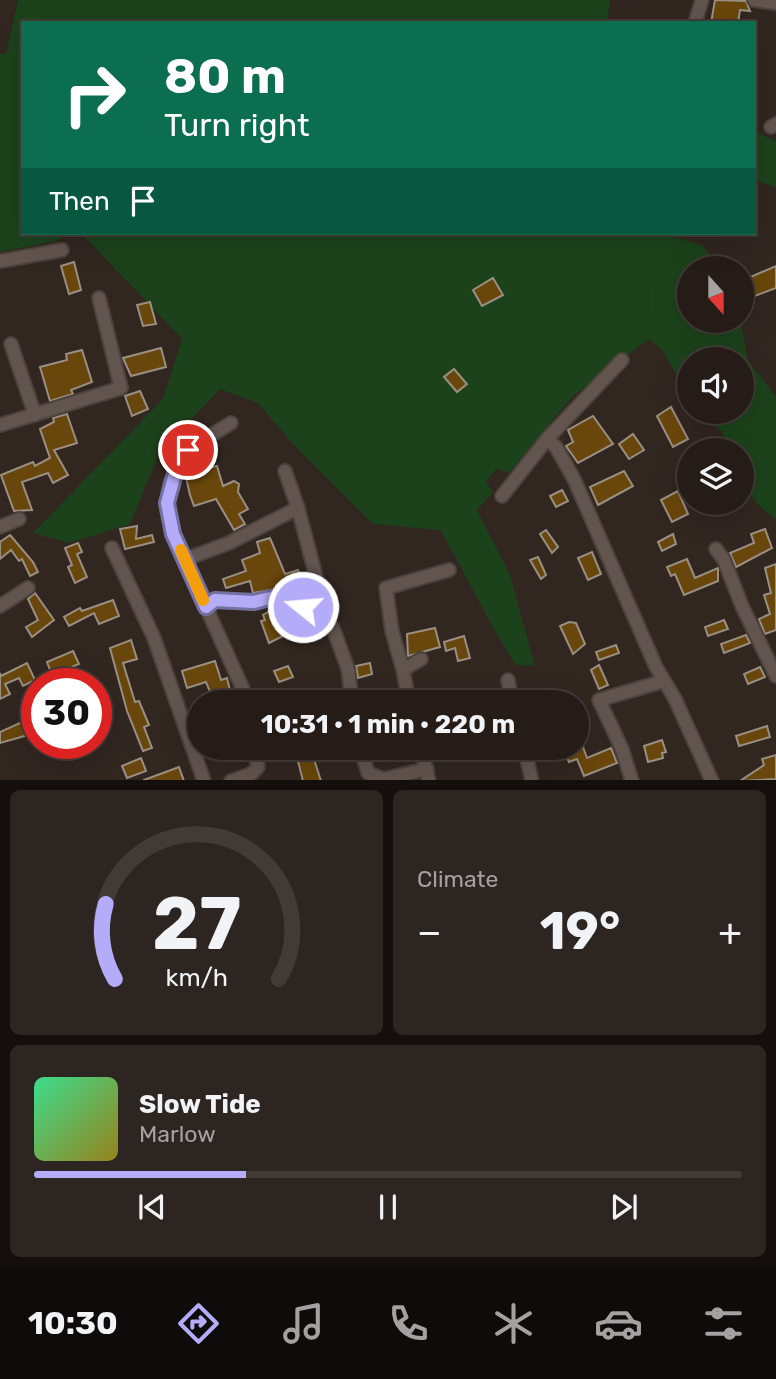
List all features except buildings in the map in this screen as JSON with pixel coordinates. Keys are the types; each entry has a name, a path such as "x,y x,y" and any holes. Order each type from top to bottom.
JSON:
{"street":[{"path":"696,21 702,0"},
{"path":"754,0 776,3"},
{"path":"0,261 62,250"},
{"path":"0,425 121,388 99,298"},
{"path":"10,344 35,415"},
{"path":"502,496 547,439 622,360"},
{"path":"232,423 183,453 170,484 169,516 173,534 187,559 243,690"},
{"path":"547,439 556,447 574,479 664,681 712,780"},
{"path":"285,471 298,508 328,622 333,628 348,669 351,690"},
{"path":"187,559 229,543 298,508"},
{"path":"0,527 19,519"},
{"path":"112,548 154,638 204,780"},
{"path":"716,549 724,560 776,676"},
{"path":"407,690 392,631 386,588 449,570"},
{"path":"0,606 29,588"},
{"path":"206,607 215,600 254,602 283,595 298,602 314,618 328,622"},
{"path":"403,670 421,659"},
{"path":"508,680 510,690"},
{"path":"632,780 622,749 599,700 664,681"},
{"path":"231,780 251,774 258,767 257,760"},
{"path":"364,760 368,773 383,779 428,775"},
{"path":"527,760 532,780"}],"green space":[{"path":"18,0 610,0 607,21 21,21 21,235 64,235 57,241 0,252 0,54 6,54"},
{"path":"756,132 776,141 776,187 756,181"},
{"path":"83,235 665,235 702,245 711,256 677,256 677,333 743,333 745,347 677,347 677,376 663,351 649,339 573,396 509,473 496,469 486,482 493,492 477,510 510,575 535,666 516,665 440,530 373,524 292,443 258,403 220,389 159,453 130,524 69,543 33,533 163,399 182,339"},
{"path":"754,368 776,397 776,519 754,499 754,438 725,438 712,424 754,424"}],"slow traffic":[{"path":"181,550 203,600"}],"route":[{"path":"188,450 179,459 170,484 167,503 173,534 188,562 206,607 215,600 254,602 283,595 291,597 303,607"}]}
